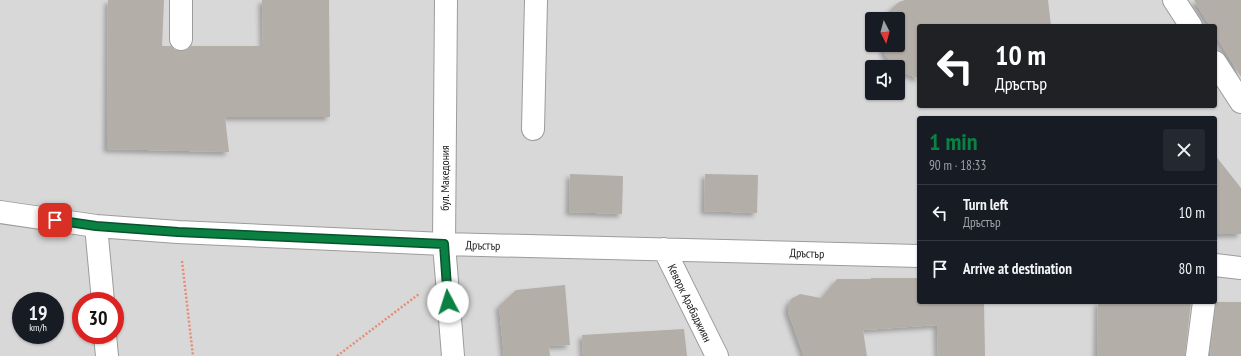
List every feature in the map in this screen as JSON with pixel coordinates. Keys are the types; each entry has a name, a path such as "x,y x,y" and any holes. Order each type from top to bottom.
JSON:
{"street":[{"path":"181,0 181,39"},
{"name":"бул. Македония","path":"446,0 444,244 445,275 453,356"},
{"path":"533,129 536,0"},
{"path":"1174,0 1190,24"},
{"path":"1217,65 1241,102"},
{"name":"Дръстър","path":"0,212 96,226 178,232 444,244 917,256"},
{"path":"96,226 101,292"},
{"name":"Кеворк Арабаджиян","path":"664,249 717,356"},
{"path":"1217,265 1241,268"},
{"path":"1197,356 1204,304"},
{"path":"106,344 107,356"}],"path":[{"path":"178,232 193,356"},
{"path":"337,356 445,275"}],"shaded area":[{"path":"0,0 1241,0 1241,356 0,356"}],"building":[{"path":"108,0 164,0 162,46 171,46 175,50 181,51 187,50 191,46 263,46 262,0 329,0 330,117 225,117 229,152 107,149"},
{"path":"905,0 1048,0 1051,24 917,24 917,78 905,73 905,60 890,60 885,55 884,52 905,52 905,12 889,12 899,2"},
{"path":"1194,0 1241,0 1241,77 1217,37 1217,24 1209,24"},
{"path":"1217,158 1241,188 1241,234 1217,234"},
{"path":"570,174 623,176 622,214 569,212"},
{"path":"705,174 758,175 757,213 704,211"},
{"path":"917,278 917,304 984,304 985,356 938,356 937,325 863,330 867,356 804,356 788,312 788,305 791,299 800,294 821,298 837,279"},
{"path":"565,285 570,345 549,346 550,356 504,356 499,306 516,290"},
{"path":"1217,302 1241,302 1241,356 1210,356 1216,304"},
{"path":"1098,304 1191,304 1185,356 1097,356"},
{"path":"684,329 687,356 583,356 582,335"}],"route":[{"path":"55,220 96,226 178,232 444,244 448,302"}]}
